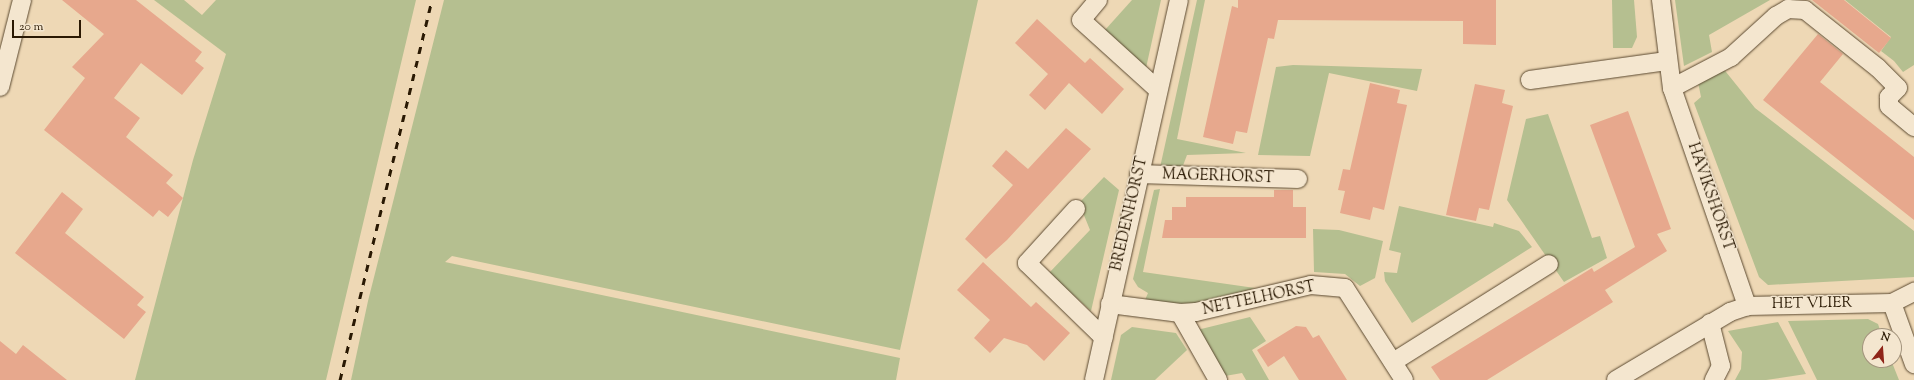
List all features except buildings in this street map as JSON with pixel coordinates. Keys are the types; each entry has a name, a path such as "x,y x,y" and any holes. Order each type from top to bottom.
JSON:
{"street":[{"path":"0,87 22,0"},
{"path":"1098,0 1081,20 1157,89"},
{"name":"BREDENHORST","path":"1094,380 1157,89 1179,0"},
{"name":"HAVIKSHORST","path":"1661,0 1672,88 1748,306"},
{"path":"1672,88 1730,57 1776,16 1788,9 1805,10 1867,58 1898,88 1889,97 1889,106 1914,127"},
{"path":"1530,80 1668,62"},
{"name":"MAGERHORST","path":"1139,174 1298,179"},
{"path":"1076,209 1027,263 1104,338"},
{"path":"1393,362 1549,264"},
{"name":"NETTELHORST","path":"1110,304 1180,313 1196,312 1311,285 1345,288 1404,380"},
{"name":"HET VLIER","path":"1616,380 1710,323 1730,312 1748,306 1892,303 1914,292"},
{"path":"1892,303 1914,364"},
{"name":"NETTELHORST","path":"1180,313 1218,380"},
{"path":"1710,323 1721,366 1714,380"}],"green space":[{"path":"154,0 184,0 202,15 216,0 416,0 326,380 135,380 193,160 226,54"},
{"path":"444,0 978,0 900,350 452,256 445,262 900,358 896,380 351,380 368,301"},
{"path":"1132,0 1161,0 1146,68 1105,30"},
{"path":"1197,0 1205,0 1177,139 1246,153 1187,155 1181,171 1159,172"},
{"path":"1612,0 1634,0 1637,37 1632,48 1613,48"},
{"path":"1675,0 1770,0 1709,35 1712,52 1684,66"},
{"path":"1845,0 1914,0 1914,65 1903,72 1894,61 1881,51 1891,37"},
{"path":"1293,65 1422,69 1417,91 1329,73 1310,156 1258,155 1276,67"},
{"path":"1722,67 1755,108 1914,231 1914,277 1768,285 1759,277 1694,103 1701,97 1698,82"},
{"path":"1548,114 1592,238 1600,236 1607,258 1564,282 1507,200 1526,119"},
{"path":"1104,177 1119,190 1091,311 1049,273 1090,230 1079,203"},
{"path":"1160,189 1143,272 1255,288 1225,297 1185,305 1145,300 1148,293 1138,287 1133,279 1154,190"},
{"path":"1399,206 1493,227 1494,223 1519,231 1532,247 1412,323 1385,281 1384,272 1397,273 1401,253 1389,250"},
{"path":"1313,229 1339,230 1383,241 1375,278 1360,286 1345,274 1314,272"},
{"path":"1250,317 1266,341 1252,350 1269,380 1246,380 1242,373 1225,376 1197,330"},
{"path":"1868,319 1878,324 1879,328 1862,328 1862,368 1894,368 1899,380 1817,380 1788,321"},
{"path":"1778,322 1806,374 1766,380 1735,380 1741,369 1742,352 1728,331"},
{"path":"1132,327 1176,333 1187,350 1155,380 1111,380 1121,335"}],"railway":[{"path":"340,380 432,0"}]}
